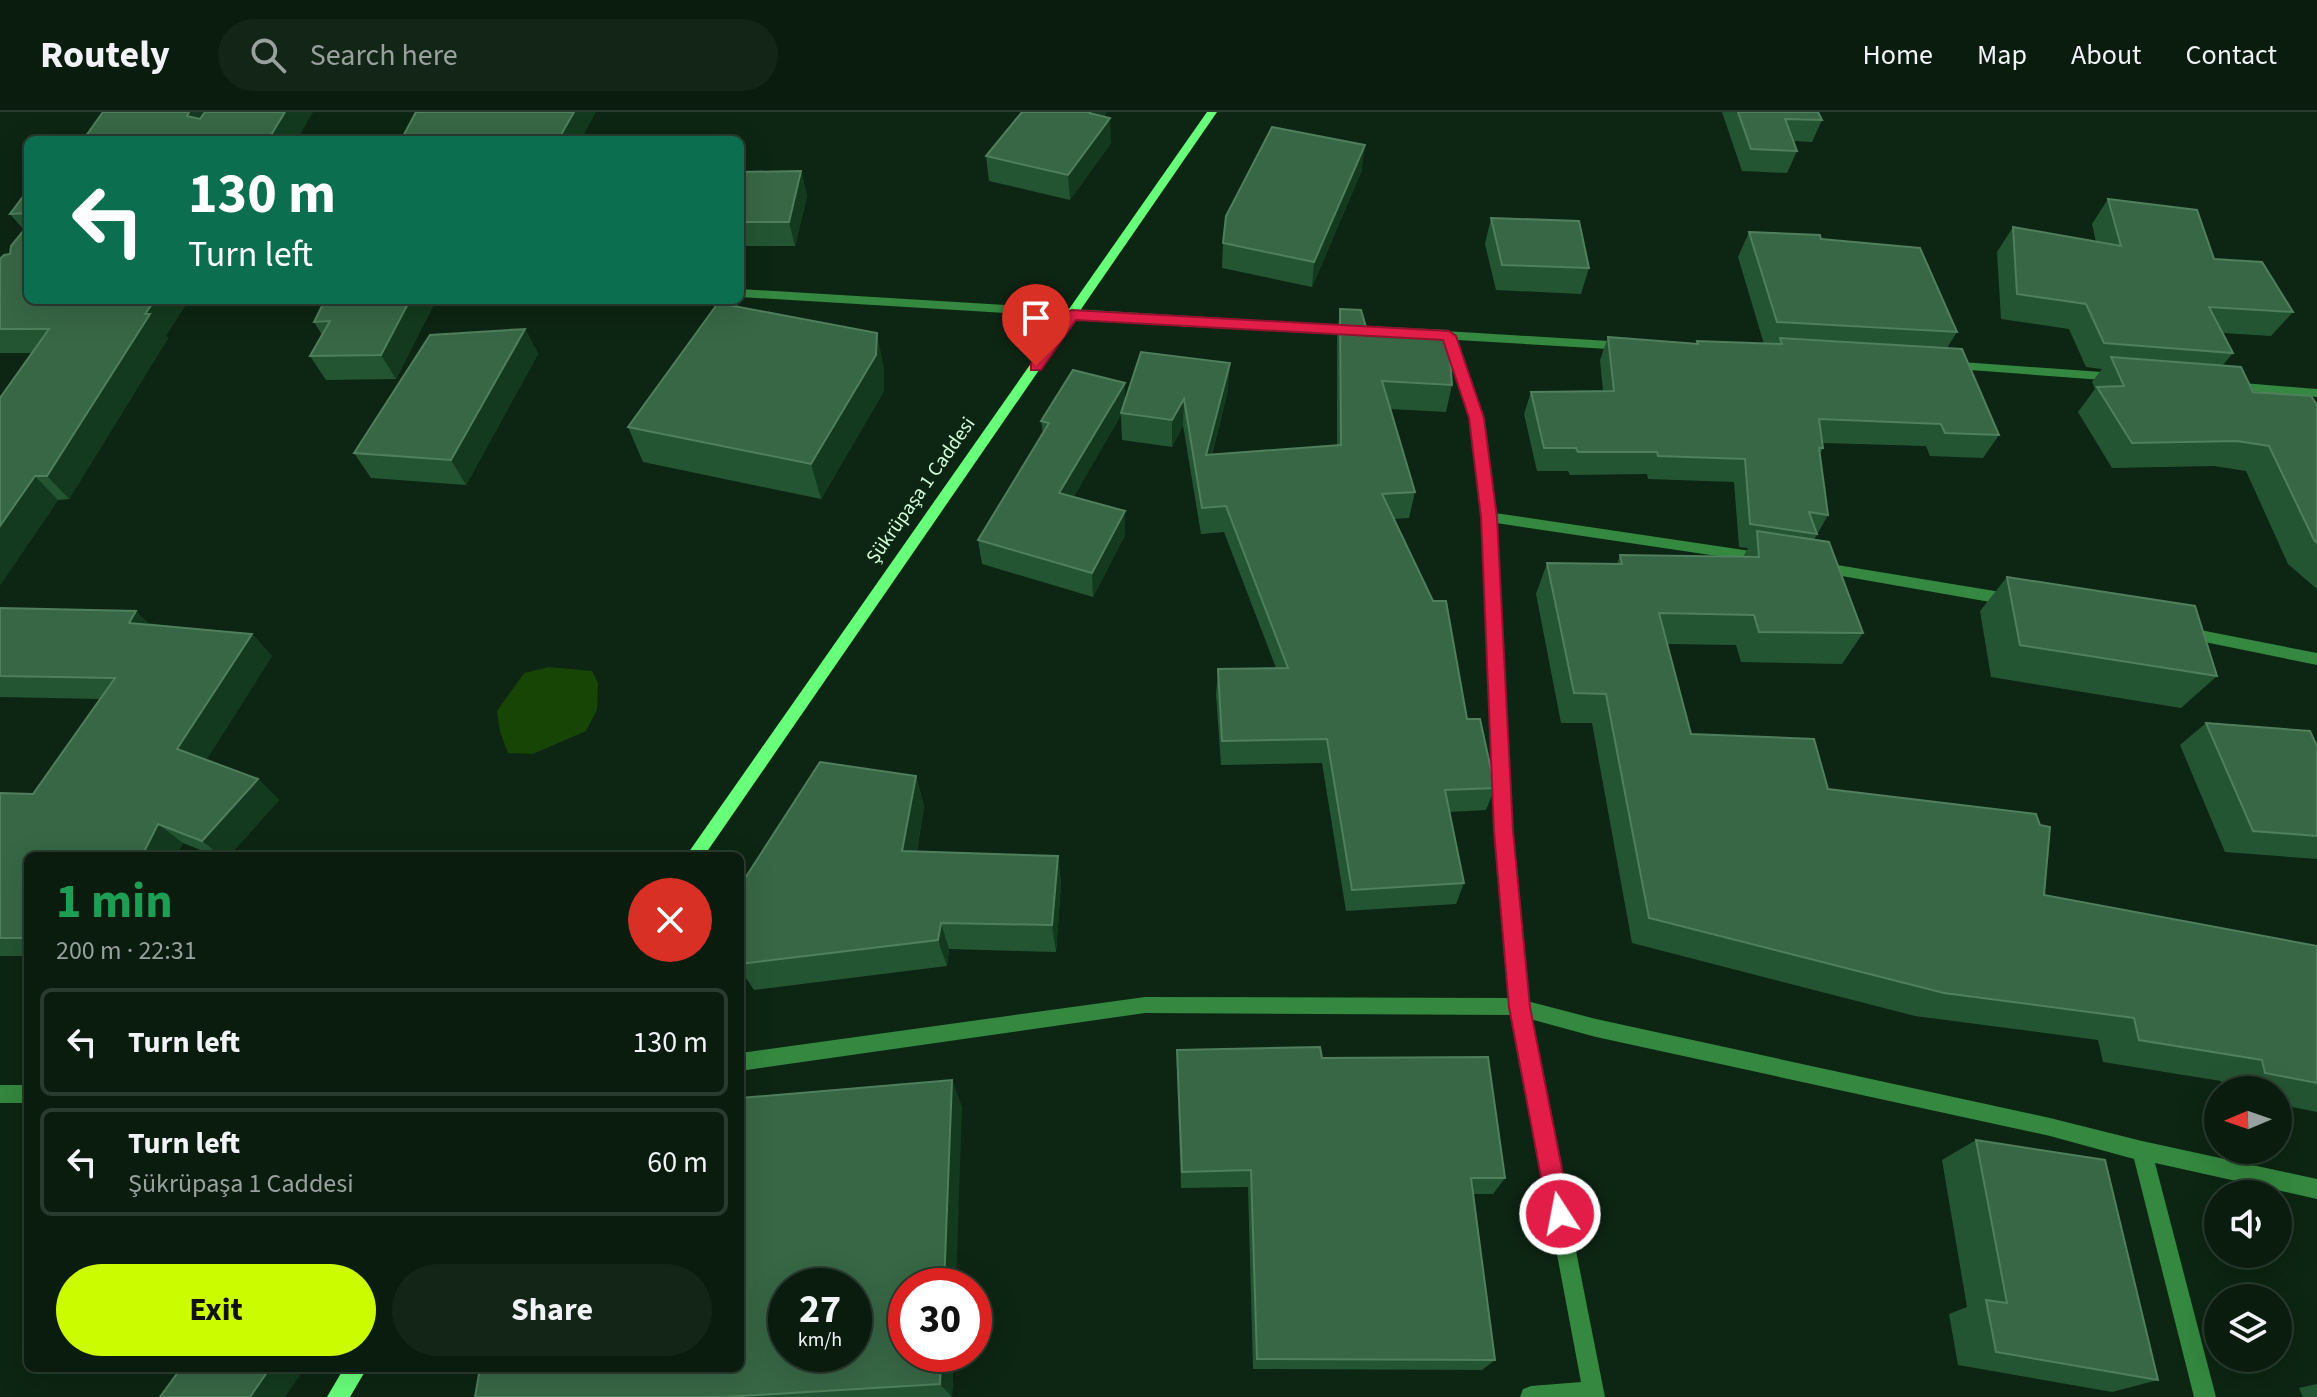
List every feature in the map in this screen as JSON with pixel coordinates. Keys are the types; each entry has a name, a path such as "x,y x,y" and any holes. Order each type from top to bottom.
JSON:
{"main road":[{"name":"Şükrüpaşa 1 Caddesi","path":"697,852 1212,112"},
{"path":"338,1397 354,1372"}],"street":[{"path":"744,293 1371,331"},
{"path":"1418,334 1638,347"},
{"path":"1449,336 1477,418 1489,517 1504,831 1519,1007 1594,1394 1531,1397"},
{"path":"1937,364 2127,377"},
{"path":"2222,385 2317,393"},
{"path":"1489,517 1921,582 2027,602"},
{"path":"2165,629 2317,659"},
{"path":"744,1061 1145,1005 1519,1007 1596,1028 2317,1189"},
{"path":"0,1094 24,1094"},
{"path":"2142,1151 2205,1397"}],"shaded area":[{"path":"549,667 592,671 598,683 597,710 586,731 533,754 508,753 500,732 497,711 524,673"}],"building":[{"path":"103,112 189,112 187,116 200,119 205,112 285,112 270,136 86,136"},
{"path":"416,112 574,112 560,136 403,136"},
{"path":"1022,112 1090,112 1110,118 1068,175 986,156"},
{"path":"1738,112 1818,112 1822,120 1785,119 1797,151 1751,149"},
{"path":"1272,127 1365,145 1314,262 1223,243 1226,216"},
{"path":"801,171 789,222 744,222 744,172"},
{"path":"24,195 24,213 10,214"},
{"path":"2108,199 2197,210 2214,259 2262,262 2293,312 2209,307 2233,353 2104,343 2086,304 2017,294 2013,227 2121,246"},
{"path":"1491,218 1579,221 1589,268 1502,265"},
{"path":"24,230 24,304 152,304 145,314 150,314 47,476 35,476 0,526 0,398 49,329 0,329 0,259 10,254 11,246"},
{"path":"1749,232 1820,235 1821,239 1920,248 1957,332 1777,322"},
{"path":"323,304 408,304 381,355 310,356 330,321 314,322"},
{"path":"717,304 877,333 876,355 811,464 628,427"},
{"path":"1340,309 1361,310 1366,327 1448,331 1452,385 1382,381 1415,492 1382,494 1433,601 1446,601 1467,719 1480,719 1495,788 1445,790 1464,883 1352,890 1327,739 1222,741 1218,669 1288,668 1226,506 1202,508 1184,399 1172,420 1121,413 1141,352 1230,363 1206,455 1341,445"},
{"path":"525,329 451,460 354,453 430,335"},
{"path":"1608,337 1698,344 1697,341 1782,344 1780,338 1962,349 1999,435 1945,433 1941,424 1819,419 1823,448 1819,448 1828,515 1809,512 1817,534 1750,524 1745,459 1544,448 1531,392 1614,391"},
{"path":"2111,357 2241,367 2253,392 2311,396 2317,405 2317,543 2269,446 2237,441 2132,443 2097,387 2124,386"},
{"path":"1073,370 1125,383 1059,493 1125,511 1092,573 978,540 1049,423 1041,421"},
{"path":"1757,531 1829,542 1863,633 1759,632 1754,615 1659,613 1691,734 1814,739 1828,789 2036,814 2040,825 2050,827 2044,895 2317,946 2317,1083 2265,1073 2262,1060 2139,1040 2134,1018 1944,993 1649,918 1606,694 1574,693 1547,563 1622,564 1620,555 1759,557"},
{"path":"2007,577 2195,606 2217,676 2020,645"},
{"path":"0,608 136,611 129,623 252,634 177,749 258,779 202,841 158,824 144,852 24,852 24,938 0,938 0,793 33,794 115,678 0,676"},
{"path":"2206,723 2310,731 2317,746 2317,836 2253,831"},
{"path":"820,762 916,776 902,851 1058,856 1052,925 941,923 938,940 744,964 744,880"},
{"path":"1320,1047 1322,1058 1488,1057 1505,1178 1471,1178 1495,1360 1257,1359 1251,1170 1182,1172 1177,1050"},
{"path":"952,1080 945,1268 888,1268 888,1372 940,1372 940,1384 724,1397 475,1397 479,1372 744,1372 744,1098"},
{"path":"1976,1140 2105,1160 2158,1380 1996,1352 1986,1300 2007,1303"},
{"path":"178,1372 267,1372 250,1397 160,1397"}],"route":[{"path":"1036,366 1072,315 1449,336 1477,418 1489,517 1504,831 1519,1007 1560,1214"}]}
